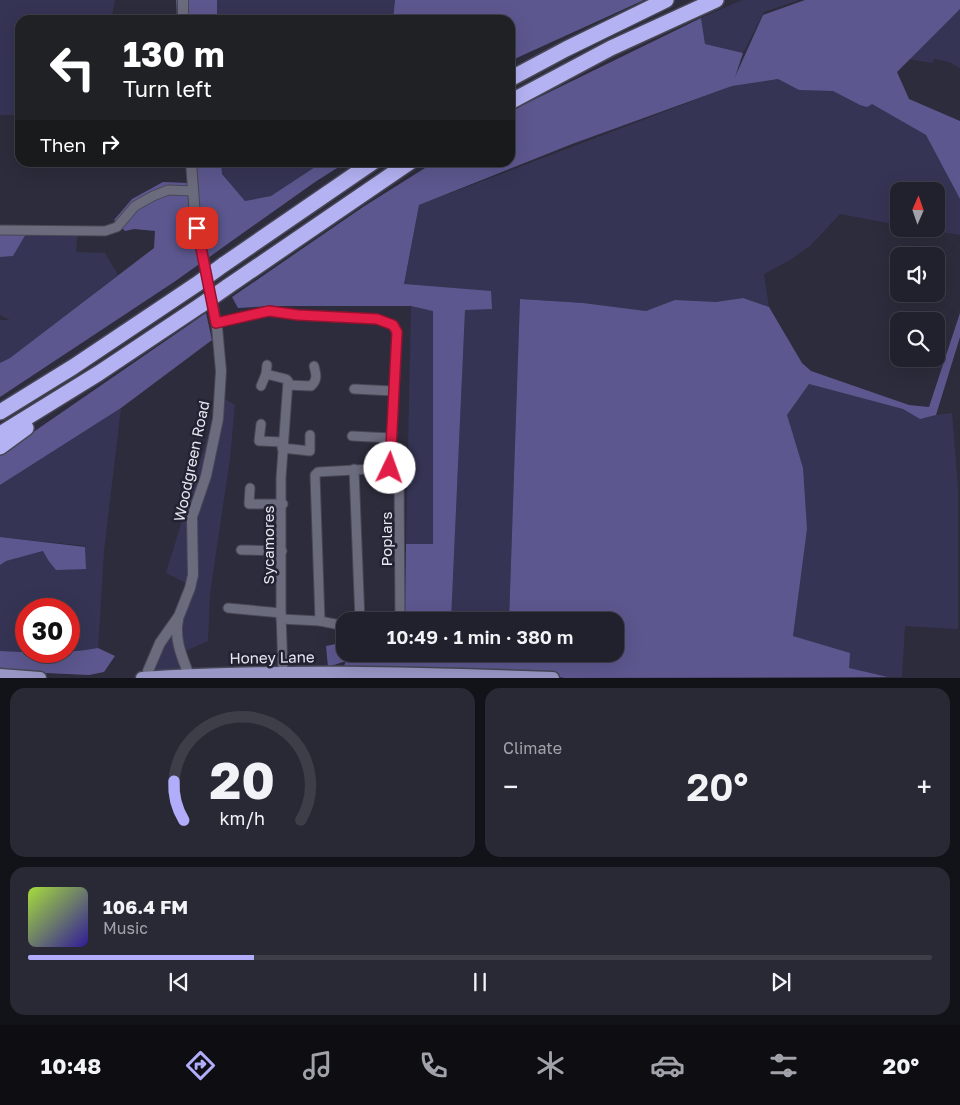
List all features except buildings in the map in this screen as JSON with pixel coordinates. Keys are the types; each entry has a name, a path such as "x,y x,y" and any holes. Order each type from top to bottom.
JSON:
{"highway":[{"path":"515,76 573,45 666,0"},
{"path":"515,99 611,48 716,0"},
{"path":"0,412 73,367 197,284 366,167"},
{"path":"0,434 64,396 403,167"},
{"path":"0,447 25,429 64,396"}],"main road":[{"name":"Honey Lane","path":"142,678 283,672 341,672 553,678"},
{"path":"0,675 40,678"}],"street":[{"path":"183,0 183,15"},
{"name":"Woodgreen Road","path":"148,677 148,671 160,643 185,604 193,575 192,517 206,476 218,419 221,371 216,323 198,232 191,167"},
{"path":"0,230 105,231 117,227 135,206 153,196 168,190 193,191"},
{"path":"216,323 269,311 298,315 377,319 393,325 397,332 390,468 318,472 315,475 320,622"},
{"path":"261,386 266,369 286,379 288,385 311,386 315,383 316,377 314,366"},
{"name":"Sycamores","path":"283,672 281,616 282,478 288,385"},
{"path":"354,389 393,391"},
{"path":"261,424 260,441 310,451 310,435"},
{"path":"352,436 391,438"},
{"name":"Poplars","path":"390,468 395,468 400,474 400,612"},
{"path":"354,469 360,612"},
{"path":"250,488 249,504 282,504"},
{"path":"241,550 282,551"},
{"path":"228,608 336,625"},
{"name":"Woodgreen Road","path":"178,616 176,636 179,650 189,675"}],"shaded area":[{"path":"0,0 115,0 112,15 15,15 15,115 0,115"},
{"path":"176,0 217,0 217,15 177,15"},
{"path":"217,0 395,0 394,15 217,15"},
{"path":"395,0 644,0 515,59 515,15 394,15"},
{"path":"742,0 799,0 764,12 743,53 705,44 701,18"},
{"path":"805,0 960,0 960,9 897,72 909,99 960,121 960,199 926,135 872,104 867,107 860,105 833,91 799,90 778,79 732,86 515,167 515,110 701,18 705,44 743,53 735,77 763,15"},
{"path":"960,9 960,68 949,62 934,59 932,63 908,59"},
{"path":"778,79 799,90 833,91 860,105 872,104 926,135 960,199 960,235 945,233 945,182 890,182 890,223 840,214 810,246 790,260 764,274 769,307 743,298 716,302 675,301 646,311 583,303 520,299 509,612 451,612 465,310 404,285 419,205 732,86"},
{"path":"186,167 221,167 222,174 245,201 271,196 315,167 339,167 174,282 0,397 0,363 10,358 154,248 155,231 134,229 125,231 114,220 132,199 163,182 188,183"},
{"path":"221,167 315,167 271,196 245,201 222,174"},
{"path":"427,167 514,167 419,205 404,284 491,291 492,309 465,310 451,612 405,612 406,544 433,544 433,311 411,306 274,306 238,308 232,297 363,207"},
{"path":"78,226 76,252 105,253 118,275 10,358 0,363 0,320 10,320 0,315 0,257 13,256 30,227"},
{"path":"0,227 30,227 13,256 0,257"},
{"path":"743,298 769,307 802,363 811,371 909,405 929,407 942,367 945,367 945,358 960,313 960,337 936,415 920,419 903,409 809,384 787,415 803,468 807,529 793,636 850,653 849,668 888,677 565,678 537,673 343,668 346,662 624,662 624,612 509,612 520,299 583,303 646,311 675,300 716,302"},
{"path":"411,306 433,310 433,544 406,544"},
{"path":"206,313 212,340 121,408 0,485 0,455"},
{"path":"809,384 903,409 920,419 952,413 958,488 958,629 905,626 902,677 888,677 849,668 849,653 793,636 807,528 787,415"},
{"path":"220,396 235,405 230,458 210,594 208,641 183,652 180,619 194,587 166,573"},
{"path":"121,408 104,551 98,648 80,650 80,598 15,598 15,652 0,651 0,565 5,561 44,551 48,560 86,569 85,546 0,537 0,485"},
{"path":"0,537 85,547 86,569 56,570 43,551 6,561 0,565"},
{"path":"170,637 174,643 180,668 156,671 154,669 160,652"},
{"path":"336,644 336,662 343,662 328,667 326,646"},
{"path":"98,648 115,656 104,672 89,675 45,673 39,677 0,678 0,651 15,652 15,663 80,663 80,650"}],"route":[{"path":"197,228 216,323 269,311 298,315 377,319 384,320 393,325 397,332 390,468"}]}
